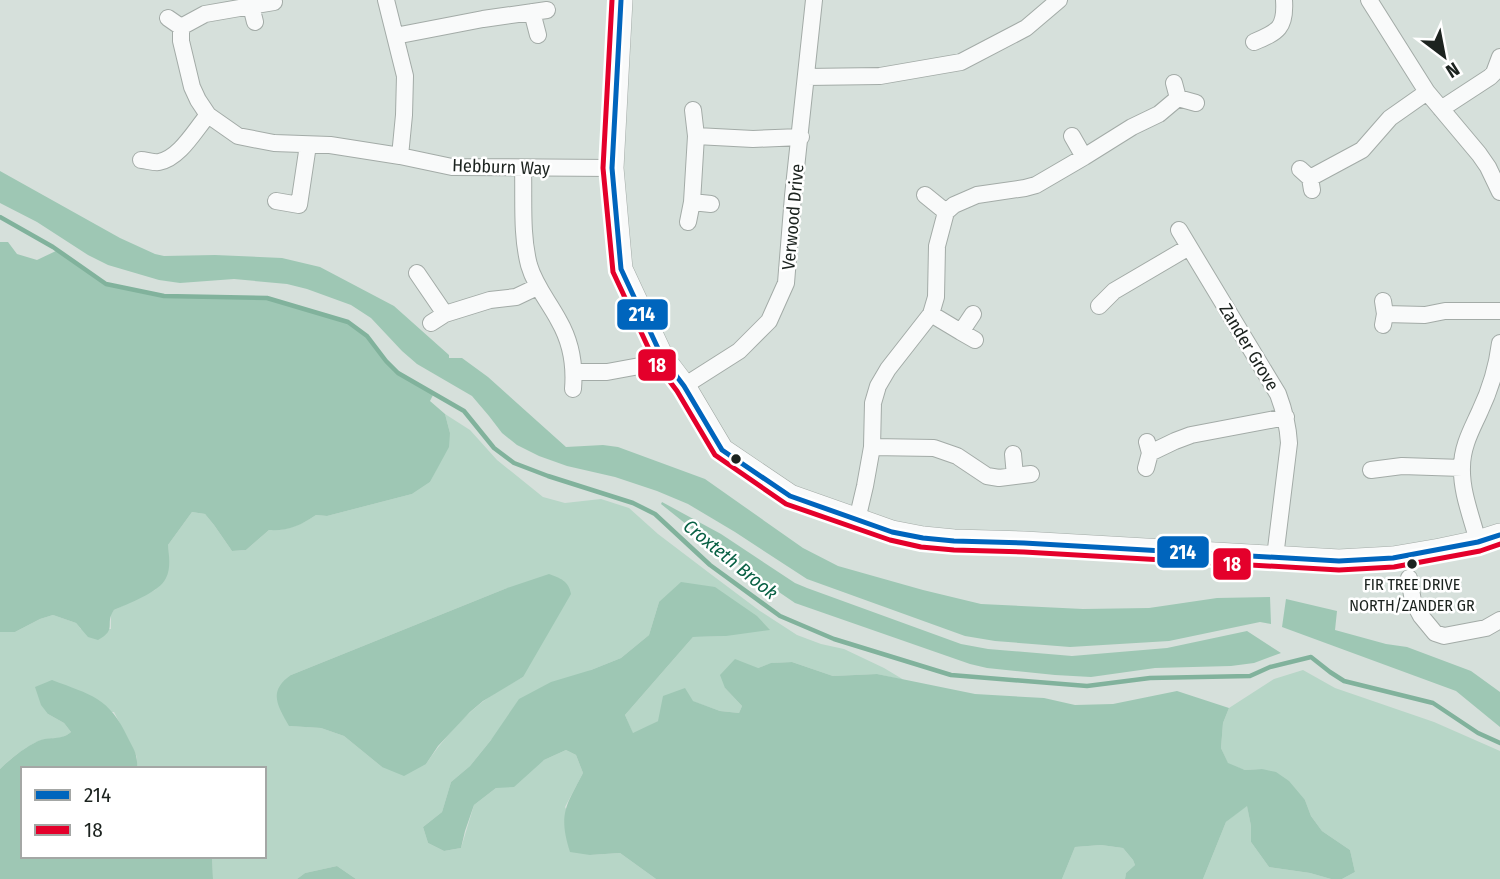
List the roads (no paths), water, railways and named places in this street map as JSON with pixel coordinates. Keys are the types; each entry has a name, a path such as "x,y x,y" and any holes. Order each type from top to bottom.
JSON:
{"street":[{"path":"386,0 405,76 400,156"},
{"path":"621,0 612,168 621,269 662,357 684,386 722,450 790,496 892,532 954,541 1339,561 1393,558 1440,550 1489,538 1465,493 1462,468 1470,431 1494,397 1500,343"},
{"path":"806,76 880,76 961,62 1027,28 1059,0"},
{"path":"1253,42 1275,33 1280,28 1284,0"},
{"path":"1369,0 1427,92 1488,167 1500,192"},
{"name":"Verwood Drive","path":"684,386 739,351 769,321 786,283 811,1"},
{"name":"Hebburn Way","path":"274,2 253,14 205,14 175,22 198,100 208,115 238,136 274,143 330,145 452,167 612,168"},
{"path":"395,36 540,11 538,35"},
{"path":"1441,109 1490,77 1500,57"},
{"path":"857,520 872,447 873,403 878,386 888,369 930,314 936,297 937,246 946,212 954,205 976,195 1037,185 1132,127 1159,114 1176,90 1196,103"},
{"path":"1307,179 1362,150 1390,118 1427,92"},
{"path":"688,222 692,202 696,136 693,110"},
{"path":"153,166 179,150 208,115"},
{"path":"696,136 753,139 801,137"},
{"path":"1072,136 1084,157"},
{"path":"276,201 299,212 308,145"},
{"path":"523,168 525,242 529,265 537,287 566,335 575,372 573,389"},
{"path":"925,195 946,212"},
{"path":"692,202 711,204"},
{"name":"Zander Grove","path":"1179,230 1278,394 1286,417 1289,443 1275,557"},
{"path":"1098,308 1114,290 1189,247"},
{"path":"417,273 438,319 490,300 516,298 537,287"},
{"path":"1384,313 1424,315 1445,311 1500,310"},
{"path":"930,314 968,336 973,314"},
{"path":"575,372 607,372 645,365"},
{"path":"1148,454 1191,435 1286,417"},
{"path":"872,447 934,448 957,456 987,476 999,478 1023,475 1013,454"},
{"path":"1368,470 1402,466 1462,468"},
{"path":"1409,578 1413,601 1435,633 1444,636 1486,628 1500,620"}],"waterway":[{"name":"Croxteth Brook","path":"0,217 53,247 106,284 164,296 267,298 348,322 367,336 398,373 464,411 494,448 514,463 633,503 655,514 710,565 780,616 834,639 951,675 1087,686 1150,678 1250,676 1270,667 1311,657 1344,681 1433,703 1478,733 1500,743"}],"place":[{"name":"FIR TREE DRIVE NORTH/ZANDER GR","path":"1412,564"}]}
